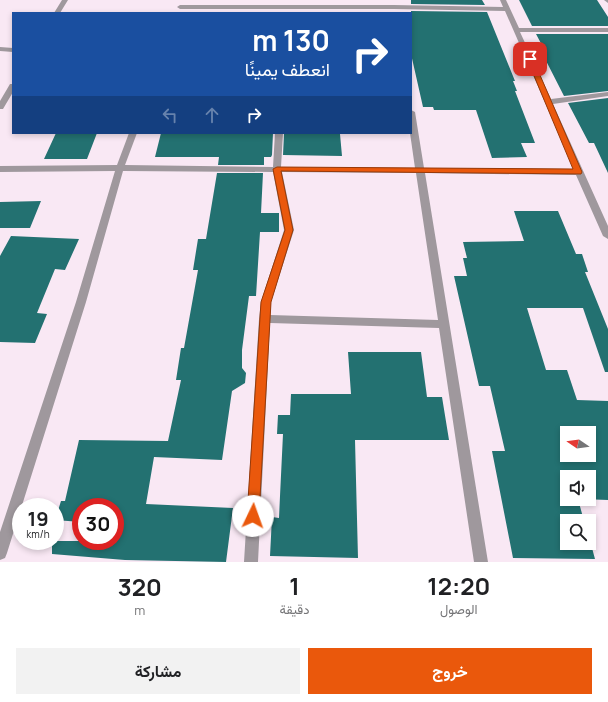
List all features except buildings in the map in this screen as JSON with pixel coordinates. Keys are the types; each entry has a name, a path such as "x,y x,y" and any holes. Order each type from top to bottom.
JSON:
{"street":[{"path":"58,12 65,0"},
{"path":"182,0 179,10 288,7 507,9"},
{"path":"503,0 578,172 608,236"},
{"path":"517,30 608,30"},
{"path":"0,49 12,50"},
{"path":"0,107 12,88"},
{"path":"548,102 608,94"},
{"path":"412,118 481,562"},
{"path":"0,553 4,526 81,302 120,168 132,134"},
{"path":"251,562 264,319 266,302 289,230 277,169 279,134"},
{"path":"0,169 120,168 578,172"},
{"path":"264,319 444,324"}],"route":[{"path":"253,516 266,302 289,230 277,169 578,172 530,59"}]}
